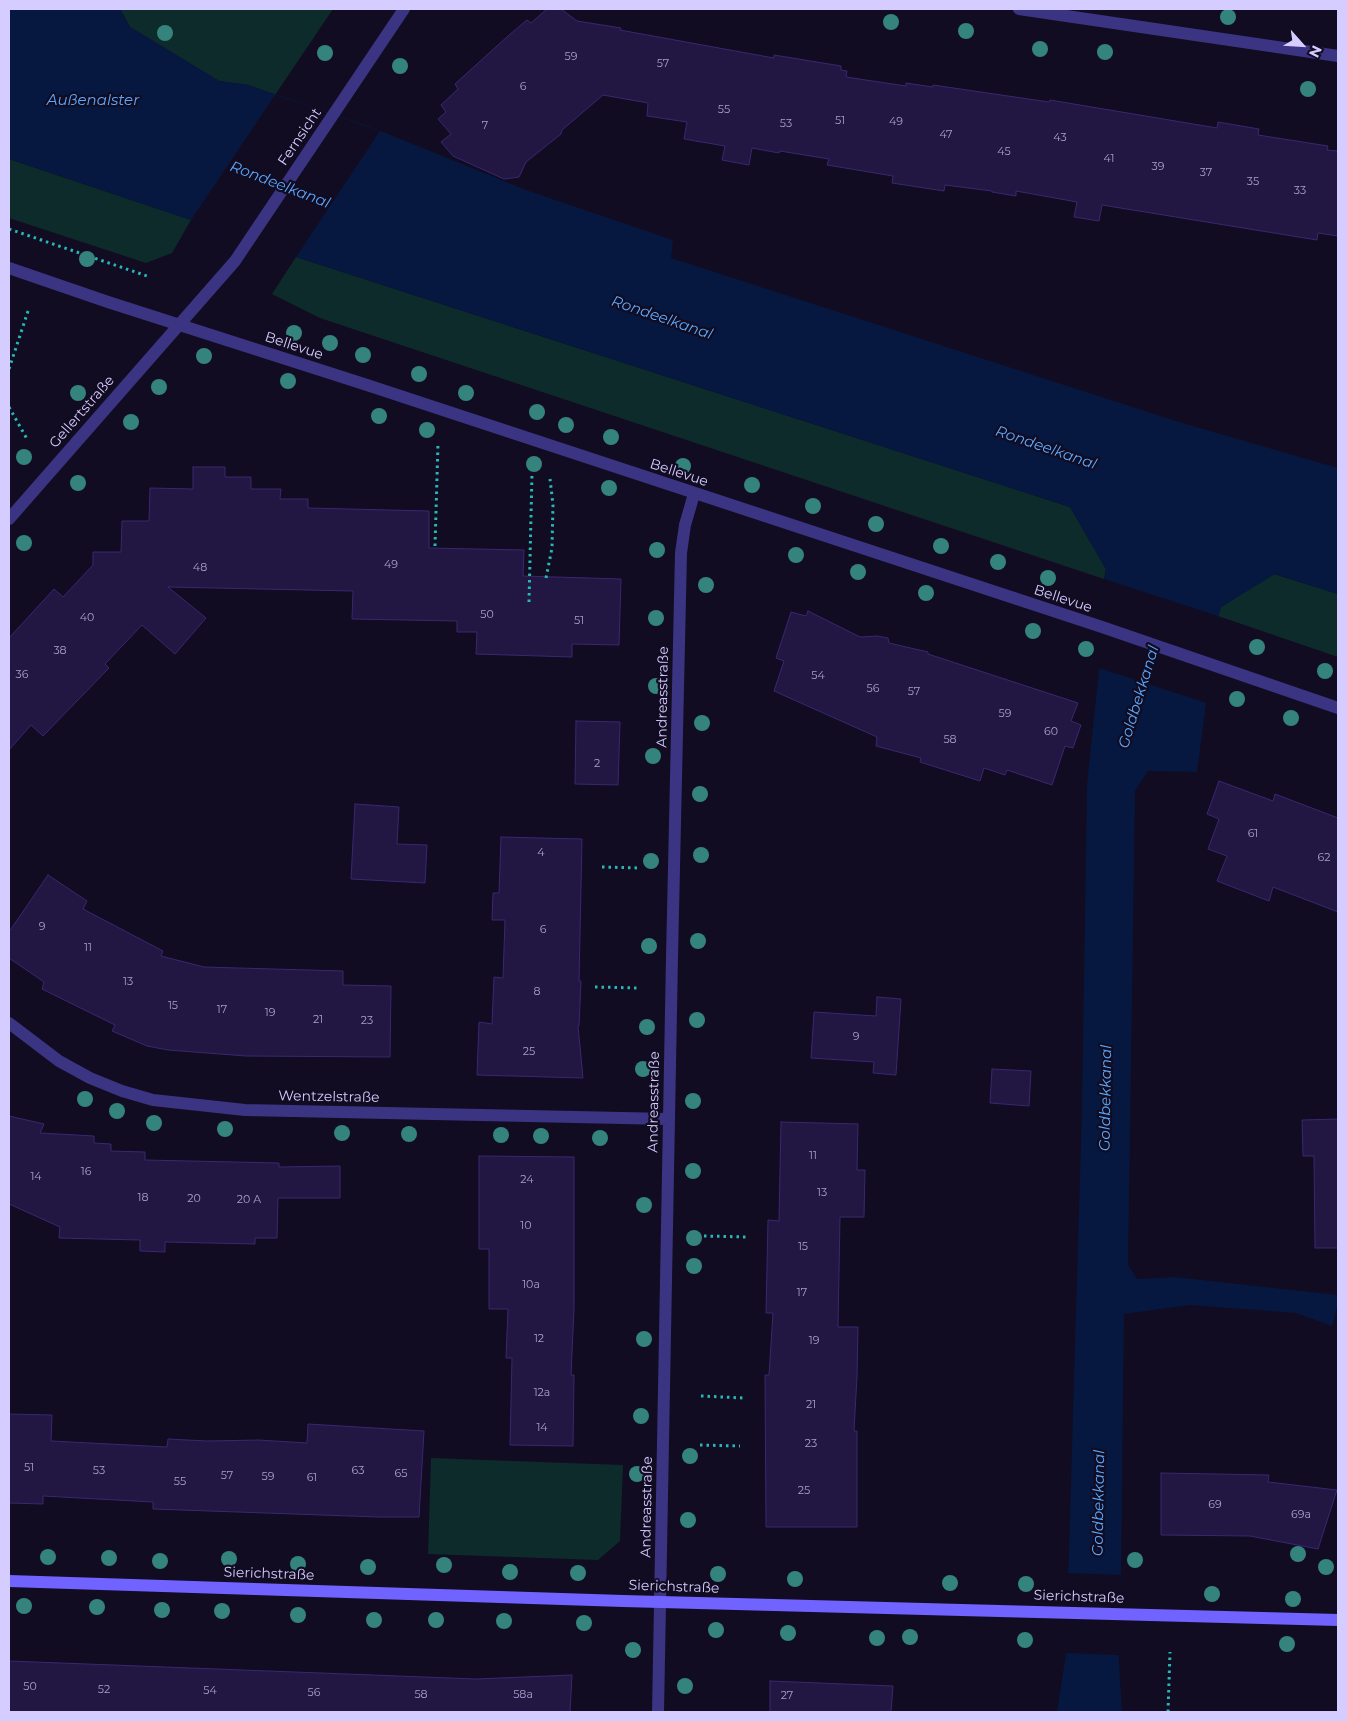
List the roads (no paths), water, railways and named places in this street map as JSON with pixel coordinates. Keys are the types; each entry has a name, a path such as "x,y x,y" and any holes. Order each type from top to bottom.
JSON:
{"main road":[{"name":"Sierichstraße","path":"9,1581 660,1602 1338,1620"}],"street":[{"name":"Fernsicht","path":"178,325 217,283 248,240 404,9"},
{"path":"1019,9 1338,56"},
{"name":"Bellevue","path":"9,268 1102,627 1338,708"},
{"name":"Gellertstraße","path":"9,519 178,325"},
{"name":"Andreasstraße","path":"658,1712 681,552 685,525 694,494"},
{"name":"Wentzelstraße","path":"9,1023 59,1061 90,1078 122,1091 154,1100 254,1110 669,1119"}],"water":[{"path":"9,9 120,9 130,27 219,81 248,85 371,127 526,190 673,240 671,258 1179,422 1338,468 1338,594 1275,574 1221,607 1216,627 1197,772 1148,771 1135,791 1128,1265 1137,1279 1174,1277 1338,1295 1338,1304 1332,1326 1296,1313 1190,1305 1124,1314 1121,1575 1118,1647 1122,1712 1057,1712 1066,1653 1082,1108 1087,784 1100,661 1103,589 1106,569 1070,507 296,257 9,159"}],"water label":[{"name":"Außenalster","path":"93,101"},
{"name":"Rondeelkanal","path":"280,185"},
{"name":"Rondeelkanal","path":"662,318"},
{"name":"Rondeelkanal","path":"1046,448"},
{"name":"Goldbekkanal","path":"1139,697"},
{"name":"Goldbekkanal","path":"1106,1098"},
{"name":"Goldbekkanal","path":"1099,1503"}]}
